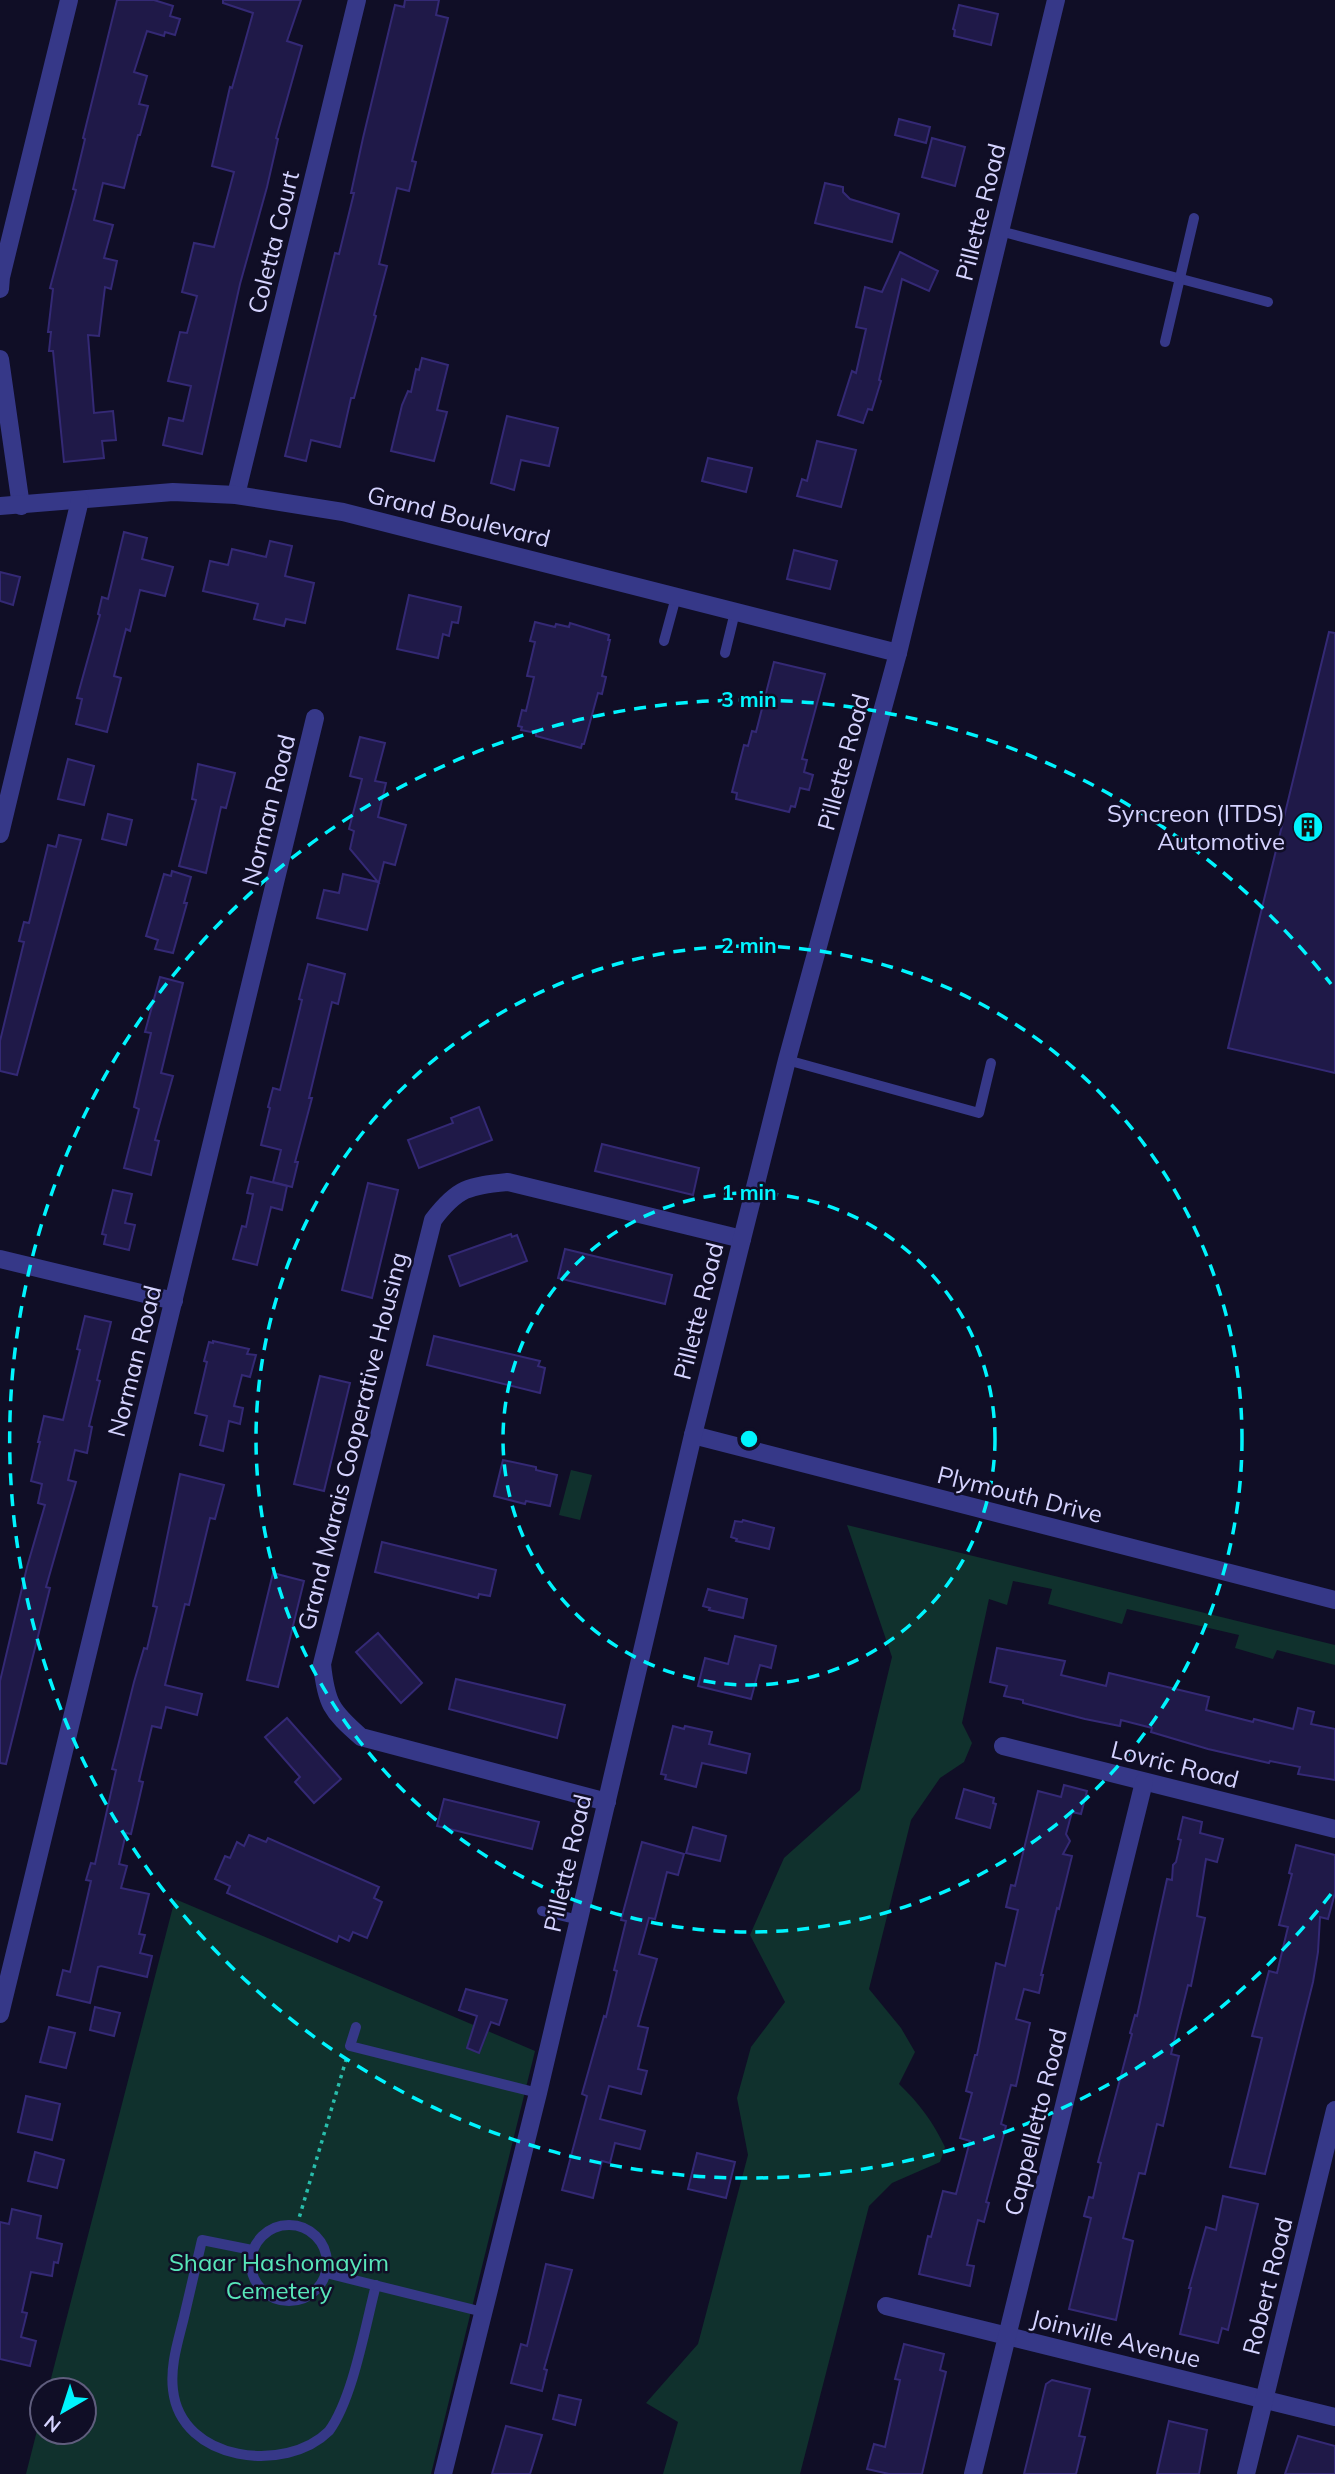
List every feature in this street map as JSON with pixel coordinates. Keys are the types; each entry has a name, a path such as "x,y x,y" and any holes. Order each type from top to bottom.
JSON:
{"street":[{"path":"0,289 69,0"},
{"name":"Coletta Court","path":"236,495 357,0"},
{"name":"Pillette Road","path":"443,2474 538,2093 693,1435 787,1060 898,653 1056,0"},
{"path":"0,359 21,506"},
{"name":"Grand Boulevard","path":"0,506 173,492 236,495 343,512 898,653"},
{"path":"0,834 80,500"},
{"name":"Norman Road","path":"0,2014 315,718"},
{"name":"Grand Marais Cooperative Housing","path":"607,1802 361,1737 339,1718 325,1692 322,1664 432,1220 449,1199 472,1185 508,1182 742,1239"},
{"path":"0,1259 173,1301"},
{"name":"Plymouth Drive","path":"693,1435 1335,1600"},
{"name":"Lovric Road","path":"1003,1746 1335,1829"},
{"name":"Cappelletto Road","path":"973,2474 1144,1782"},
{"name":"Robert Road","path":"1246,2474 1335,2110"},
{"name":"Joinville Avenue","path":"886,2306 1335,2417"}],"lane":[{"path":"1165,342 1194,218"},
{"path":"1000,231 1268,302"},
{"path":"664,641 676,597"},
{"path":"725,653 735,612"},
{"path":"787,1060 979,1113 991,1063"},
{"path":"542,1911 579,1920"},
{"path":"356,2027 350,2046 538,2093"},
{"path":"280,2225 297,2225 317,2236 324,2247 326,2273 313,2293 302,2299 278,2300 258,2286 252,2275 252,2250 258,2238 268,2230 280,2225"},
{"path":"252,2250 202,2240 172,2365 173,2393 182,2417 200,2440 232,2458 250,2463 278,2461 305,2451 327,2434 342,2410 376,2285"},
{"path":"326,2273 484,2312"}],"path":[{"path":"297,2225 350,2046"}],"green space":[{"path":"571,1470 592,1475 580,1520 559,1515"},
{"path":"847,1525 1335,1645 1335,1665 1277,1650 1273,1659 1235,1648 1239,1635 1127,1609 1122,1624 1048,1604 1052,1589 1013,1581 1007,1605 989,1599 962,1723 972,1743 964,1762 940,1778 911,1820 869,1989 901,2028 915,2052 899,2084 925,2113 945,2147 940,2162 892,2183 869,2206 800,2474 663,2474 678,2422 646,2403 698,2344 748,2155 737,2098 751,2047 785,2002 750,1935 784,1858 860,1790 892,1657"},
{"name":"Shaar Hashomayim Cemetery","path":"175,1899 535,2051 431,2474 26,2474 33,2446 98,2446 98,2376 52,2376"}],"building":[{"path":"117,0 154,0 173,6 170,16 180,19 175,35 165,32 164,36 147,31 134,72 147,76 139,104 148,106 140,135 124,188 103,183 94,220 113,225 104,258 117,261 111,289 105,287 99,336 88,335 94,413 113,411 116,440 102,441 104,458 64,462 53,351 49,351 51,332 48,332 53,289 50,288 76,190 73,189 85,139 83,138"},
{"path":"223,0 301,0 287,41 302,46 240,284 202,454 163,445 169,418 183,421 191,386 168,381 180,332 187,333 197,296 182,292 194,243 214,247 234,172 212,166 230,87 232,88 253,13 223,3"},
{"path":"405,0 439,0 436,15 448,18 412,161 416,162 409,191 397,188 379,264 387,266 374,315 376,316 354,398 351,398 340,447 311,440 306,461 285,456 335,253 339,254 354,193 351,193 395,5 404,7"},
{"path":"959,5 998,14 991,45 954,36 953,29"},
{"path":"899,119 930,127 926,143 895,135"},
{"path":"932,138 965,147 955,186 922,177"},
{"path":"825,183 843,187 843,192 850,199 899,214 892,242 815,223"},
{"path":"900,252 938,271 929,291 902,279 879,380 881,381 872,410 868,409 863,423 838,415 852,371 856,373 866,329 856,327 865,287 882,292"},
{"path":"422,358 448,365 437,410 447,412 434,461 391,451 402,405 408,391 411,392 416,369 419,370"},
{"path":"507,416 558,428 549,466 521,460 514,490 491,483"},
{"path":"817,441 856,450 841,507 797,496 802,479 807,481"},
{"path":"708,458 752,468 746,492 702,481"},
{"path":"124,532 147,538 142,559 173,567 165,596 140,590 130,631 126,629 114,676 121,678 107,732 76,724 82,699 77,698 100,615 102,597 108,599"},
{"path":"270,541 292,546 285,576 314,583 305,623 286,619 284,626 254,619 258,604 203,591 210,561 228,565 232,549 266,557"},
{"path":"794,550 837,561 830,589 787,579"},
{"path":"0,572 20,577 13,605 0,601"},
{"path":"409,595 461,607 458,623 452,622 449,636 443,634 438,658 397,649"},
{"path":"535,622 555,627 556,624 569,627 570,623 609,635 602,676 606,677 602,694 598,693 581,748 536,736 536,733 521,730 522,727 518,726 522,710 526,711 534,677 527,676 535,642 530,641"},
{"name":"Syncreon (ITDS) Automotive","path":"1329,632 1335,633 1335,1073 1228,1048"},
{"path":"774,662 825,674 802,759 807,760 804,772 813,775 809,790 800,788 795,807 791,806 789,812 736,799 737,793 732,792 744,745 748,746 752,731 756,732"},
{"path":"360,737 385,743 375,781 386,783 378,817 406,825 395,865 384,862 367,930 317,918 324,890 339,893 343,874 378,882 350,849 354,831 349,829 362,779 350,776"},
{"path":"68,759 94,766 84,805 58,799"},
{"path":"198,764 235,773 226,808 221,807 206,873 179,866 196,800 192,799"},
{"path":"108,814 132,820 126,845 102,839"},
{"path":"59,835 81,840 17,1075 0,1071 0,1041 24,942 19,941 24,922 29,923 48,845 56,847"},
{"path":"172,871 191,877 173,953 155,949 158,940 146,936 164,874 171,876"},
{"path":"308,964 345,974 338,1004 332,1002 309,1098 312,1098 295,1162 298,1162 292,1187 273,1182 281,1150 261,1145 273,1088 280,1090"},
{"path":"160,977 183,983 161,1073 173,1076 155,1140 159,1141 151,1175 124,1168 139,1109 134,1107 151,1033 145,1032"},
{"path":"479,1107 492,1140 419,1168 408,1140 453,1123 451,1118"},
{"path":"602,1144 699,1168 693,1195 595,1171"},
{"path":"251,1177 287,1186 282,1210 271,1207 257,1265 233,1259 242,1226 246,1227 253,1194 247,1193"},
{"path":"368,1183 398,1190 372,1298 342,1290"},
{"path":"113,1190 132,1194 125,1223 135,1225 129,1250 104,1244 106,1235 102,1234"},
{"path":"511,1234 512,1237 517,1235 527,1261 460,1286 449,1256"},
{"path":"565,1249 672,1275 665,1304 558,1278"},
{"path":"85,1316 111,1322 97,1380 100,1381 89,1426 92,1427 87,1453 75,1450 68,1480 76,1482 46,1587 50,1588 6,1764 0,1763 0,1681 45,1505 38,1503 42,1484 31,1481 38,1442 44,1416 63,1420 80,1350 77,1349"},
{"path":"434,1336 540,1361 538,1366 545,1368 540,1393 427,1365"},
{"path":"209,1342 249,1349 247,1354 256,1355 250,1377 242,1375 234,1406 243,1408 240,1424 229,1421 223,1451 200,1445 207,1416 195,1413 207,1362 204,1361"},
{"path":"320,1376 350,1383 324,1491 294,1484"},
{"path":"503,1460 557,1475 550,1506 526,1501 525,1504 494,1496"},
{"path":"180,1474 224,1485 215,1519 210,1518 189,1605 185,1604 165,1685 202,1694 197,1715 166,1707 161,1728 152,1726 139,1781 143,1782 131,1834 126,1833 119,1864 127,1866 121,1888 149,1894 139,1934 145,1935 140,1953 152,1956 147,1977 98,1967 90,2003 57,1995 63,1970 70,1972 91,1881 86,1880 91,1863 95,1864 116,1770 112,1769 157,1607 153,1606"},
{"path":"743,1520 774,1528 769,1549 736,1541 737,1539 731,1537 735,1521"},
{"path":"382,1542 496,1570 490,1596 479,1594 478,1598 375,1572"},
{"path":"273,1573 304,1581 278,1687 247,1680"},
{"path":"708,1589 747,1599 743,1618 709,1610 710,1608 703,1606"},
{"path":"378,1633 422,1683 401,1703 356,1652"},
{"path":"735,1636 776,1646 771,1668 760,1665 751,1699 698,1686 705,1658 728,1664"},
{"path":"997,1648 1065,1661 1061,1675 1106,1686 1109,1673 1209,1697 1206,1710 1253,1722 1254,1719 1293,1729 1298,1708 1314,1712 1311,1724 1335,1729 1335,1780 1298,1774 1300,1767 1208,1749 1151,1732 1152,1728 1121,1720 1120,1726 1085,1719 1004,1696 1007,1686 990,1682"},
{"path":"456,1679 565,1705 557,1738 449,1709"},
{"path":"287,1718 341,1779 314,1803 295,1782 300,1777 265,1737"},
{"path":"673,1726 712,1732 709,1744 750,1754 746,1773 702,1763 696,1787 665,1779 666,1775 661,1774"},
{"path":"1064,1785 1087,1791 1081,1814 1072,1812 1066,1834 1070,1841 1063,1854 1072,1856 1059,1909 1057,1908 1039,1993 1024,1989 1016,2019 1030,2023 1016,2086 1011,2085 1001,2124 1006,2126 986,2202 989,2203 984,2222 978,2220 967,2265 974,2266 970,2286 919,2274 943,2191 956,2194 970,2141 960,2138 972,2093 966,2091 977,2055 996,1963 1005,1966 1018,1910 1006,1907 1011,1885 1015,1886 1038,1791 1061,1797"},
{"path":"964,1789 994,1798 993,1803 996,1804 990,1828 956,1818"},
{"path":"444,1799 539,1822 532,1849 437,1826"},
{"path":"1183,1817 1202,1822 1200,1833 1223,1839 1217,1862 1206,1859 1197,1916 1205,1918 1191,1986 1188,1985 1171,2054 1179,2056 1163,2126 1157,2124 1145,2174 1139,2173 1123,2238 1133,2241 1116,2320 1069,2309 1091,2218 1084,2216 1089,2197 1093,2198 1101,2163 1098,2162 1132,2034 1130,2033 1135,2015 1137,2016 1167,1879 1172,1880"},
{"path":"693,1827 726,1836 720,1861 686,1853"},
{"path":"249,1835 266,1842 268,1838 379,1887 374,1898 382,1902 367,1938 353,1932 349,1941 339,1936 337,1942 227,1893 230,1886 215,1879 225,1856 230,1858 237,1842 244,1846"},
{"path":"642,1842 684,1854 678,1875 667,1872 655,1919 649,1918 639,1954 657,1959 638,2026 648,2028 638,2069 647,2071 641,2094 609,2086 600,2119 645,2131 640,2149 615,2143 610,2163 602,2161 593,2198 562,2190 587,2096 582,2094 617,1971 614,1970 626,1921 621,1920"},
{"path":"1296,1845 1335,1855 1335,1893 1328,1919 1320,1917 1313,1982 1265,2174 1230,2167 1262,2038 1252,2036 1269,1971 1277,1973 1288,1927 1279,1925 1292,1874 1289,1873"},
{"path":"466,1989 507,2000 499,2025 491,2022 479,2053 467,2048 477,2016 459,2010"},
{"path":"95,2007 120,2013 114,2036 90,2030"},
{"path":"49,2027 75,2033 66,2068 40,2062"},
{"path":"26,2096 60,2104 52,2140 18,2132"},
{"path":"35,2152 64,2160 57,2188 28,2181"},
{"path":"697,2153 735,2162 726,2198 688,2189"},
{"path":"1223,2196 1258,2204 1228,2330 1222,2328 1218,2343 1180,2334 1189,2288 1206,2227 1216,2230"},
{"path":"12,2209 41,2216 37,2238 62,2244 58,2263 54,2262 52,2276 31,2272 22,2312 27,2313 21,2337 36,2341 30,2366 0,2359 0,2222 9,2224"},
{"path":"546,2264 572,2270 544,2369 547,2370 542,2391 511,2383 521,2344 527,2346"},
{"path":"904,2344 944,2354 940,2370 946,2372 922,2474 889,2474 867,2469 874,2444 885,2447 900,2380 895,2379"},
{"path":"1052,2380 1090,2389 1079,2436 1085,2437 1076,2474 1024,2474 1046,2384"},
{"path":"559,2395 581,2400 575,2425 553,2419"},
{"path":"1169,2421 1207,2430 1199,2474 1157,2474"},
{"path":"506,2426 542,2435 530,2474 492,2474"},
{"path":"1298,2436 1335,2446 1335,2474 1285,2474"}],"place":[{"name":"Syncreon (ITDS) Automotive","path":"1308,827"}]}
